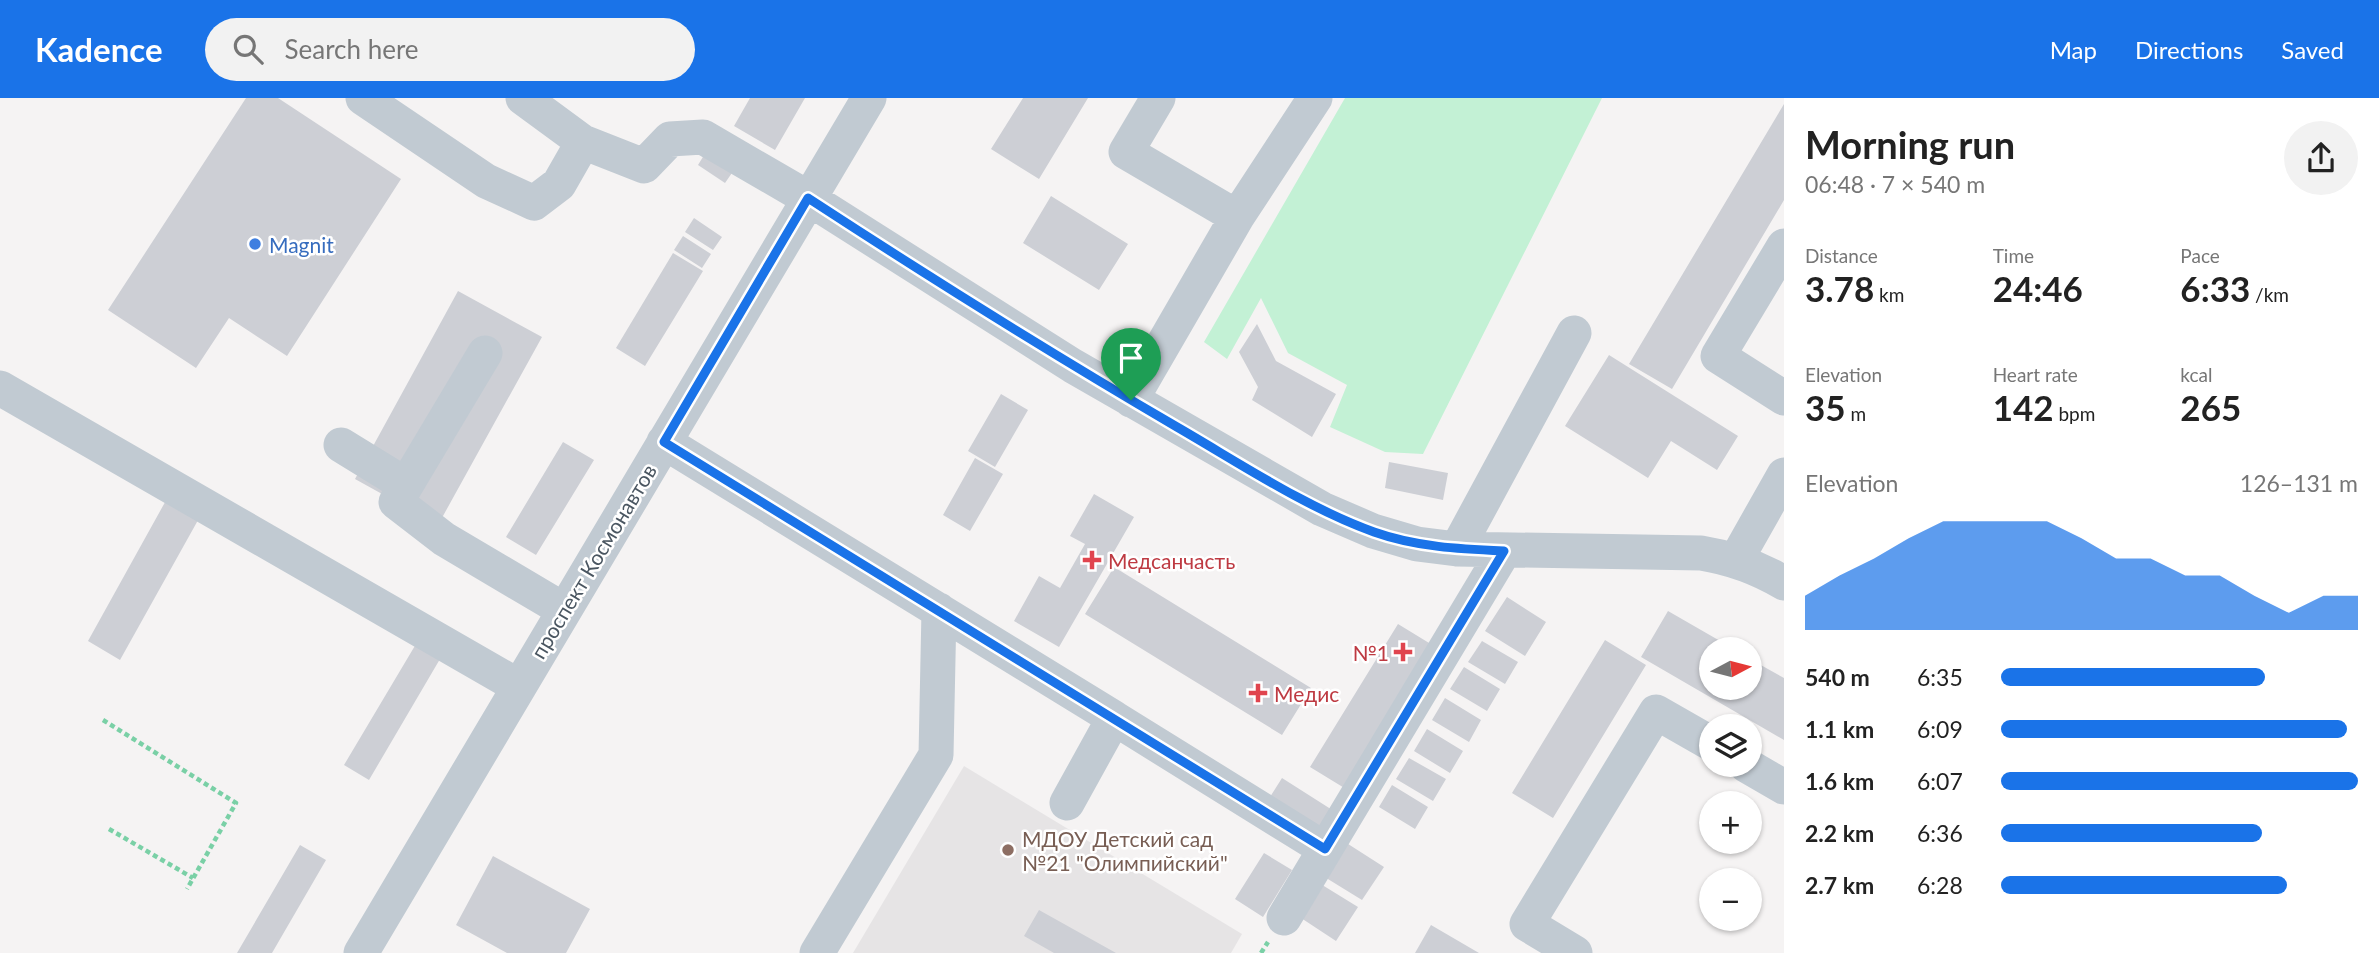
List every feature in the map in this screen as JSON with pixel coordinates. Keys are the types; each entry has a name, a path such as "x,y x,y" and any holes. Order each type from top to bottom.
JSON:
{"street":[{"path":"363,98 486,181 534,203 559,184 583,142"},
{"path":"523,98 583,142 644,166 670,139 703,137 808,198 1073,366 1322,509 1373,531 1417,544 1457,549 1701,553 1736,560 1764,571 1784,583"},
{"name":"проспект Космонавтов","path":"361,953 869,98"},
{"path":"1158,98 1126,152 1237,218"},
{"path":"1131,400 1237,218 1315,98"},
{"path":"1784,246 1718,356 1784,398"},
{"path":"1457,549 1574,333"},
{"path":"485,353 396,502 444,539 564,610"},
{"path":"0,388 519,686"},
{"path":"664,442 1325,849"},
{"path":"341,445 406,485"},
{"path":"1736,560 1784,475"},
{"path":"1284,918 1504,551"},
{"path":"817,953 936,755 939,610"},
{"path":"1575,953 1527,924 1656,712 1699,737"},
{"path":"1067,803 1114,718"},
{"path":"1762,774 1784,787"}],"path":[{"path":"103,720 236,803 187,889"},
{"path":"109,829 193,878"}],"shaded area":[{"name":"МДОУ Детский сад №21 \"Олимпийский\"","path":"964,766 1242,934 1231,953 853,953"}],"green space":[{"path":"1345,98 1602,98 1423,454 1385,452 1330,427 1347,385 1288,353 1261,298 1227,359 1204,342"}],"building":[{"name":"Magnit","path":"246,98 278,98 401,179 287,356 229,318 196,368 108,310"},
{"path":"750,98 805,98 775,150 734,126"},
{"path":"1023,98 1088,98 1039,179 991,149"},
{"path":"1784,104 1784,200 1672,389 1629,364"},
{"path":"706,152 734,170 725,183 698,165"},
{"path":"1051,196 1128,244 1099,290 1023,243"},
{"path":"694,218 722,237 713,250 685,232"},
{"path":"683,236 711,254 702,268 674,250"},
{"path":"673,253 703,271 645,366 616,348"},
{"path":"458,291 542,337 438,525 355,479"},
{"path":"1257,324 1276,361 1336,394 1312,437 1252,400 1258,387 1239,352"},
{"path":"1609,355 1738,436 1717,470 1671,441 1648,478 1565,426"},
{"path":"1001,394 1028,410 995,467 968,451"},
{"path":"563,442 594,460 536,555 506,537"},
{"path":"975,458 1003,474 970,531 943,515"},
{"path":"1389,462 1448,473 1443,500 1385,488"},
{"name":"Медсанчасть","path":"1094,494 1134,517 1059,647 1014,621 1039,576 1060,588 1085,544 1070,536"},
{"path":"169,495 202,513 120,660 88,641"},
{"path":"1114,567 1311,688 1282,735 1085,614"},
{"path":"1507,597 1546,622 1525,656 1485,631"},
{"path":"1668,611 1713,637 1699,637 1699,691 1641,657"},
{"path":"1398,624 1434,646 1346,789 1310,767"},
{"path":"1605,640 1646,665 1553,818 1512,793"},
{"path":"1482,641 1518,662 1505,684 1468,662"},
{"path":"416,644 440,659 369,780 344,765"},
{"path":"1762,666 1784,678 1784,740 1762,727 1762,714 1739,714 1715,700 1762,700"},
{"path":"1464,667 1500,689 1487,711 1450,689"},
{"path":"1445,698 1481,720 1469,742 1432,720"},
{"path":"1427,729 1463,751 1450,773 1414,751"},
{"path":"1409,758 1446,779 1433,801 1396,779"},
{"path":"1282,778 1337,813 1324,833 1270,797"},
{"path":"1392,785 1428,807 1415,829 1379,807"},
{"path":"1345,842 1384,867 1362,900 1323,876"},
{"path":"300,845 326,860 272,953 237,953"},
{"path":"1264,853 1292,870 1263,917 1235,899"},
{"path":"493,856 590,909 566,953 507,953 456,925"},
{"path":"1319,883 1358,907 1336,941 1298,916"},
{"path":"1039,910 1116,953 1054,953 1024,936"},
{"path":"1431,925 1479,953 1415,953"}],"place":[{"name":"Magnit","path":"255,244"},
{"name":"Медсанчасть","path":"1092,560"},
{"name":"№1","path":"1403,652"},
{"name":"Медис","path":"1258,693"},
{"name":"МДОУ Детский сад №21 \"Олимпийский\"","path":"1008,850"}],"route":[{"path":"808,198 1131,400 1322,509 1373,531 1417,544 1504,551 1325,849 664,442 808,198"}]}
